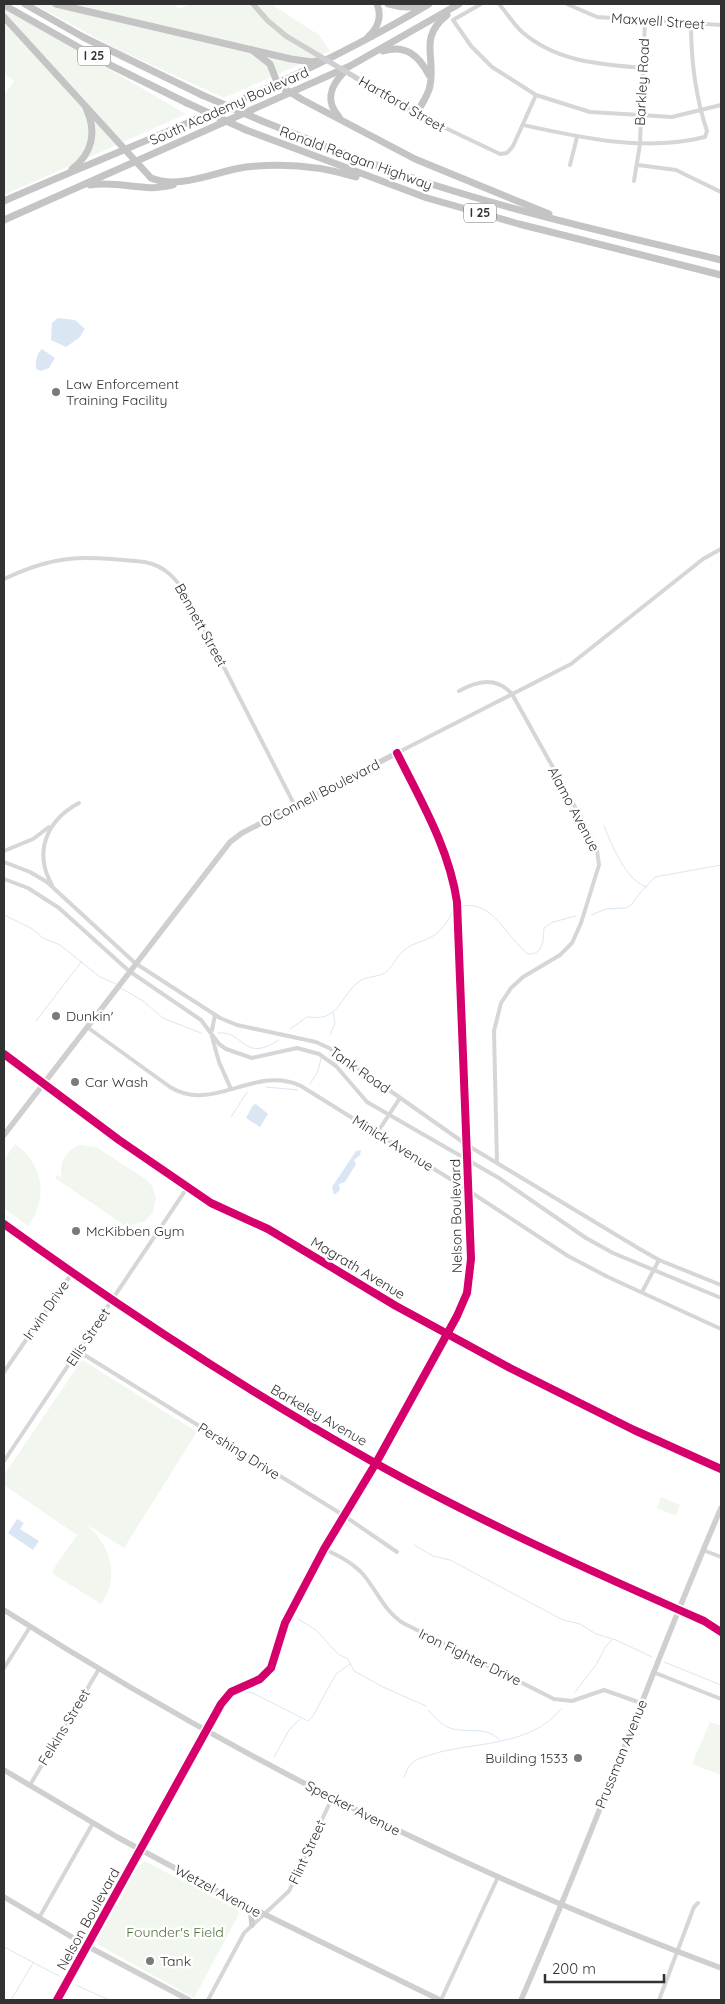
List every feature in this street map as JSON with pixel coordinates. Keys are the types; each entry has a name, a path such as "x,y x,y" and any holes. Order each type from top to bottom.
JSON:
{"highway":[{"name":"Ronald Reagan Highway","path":"25,4 83,36 202,96 327,148 428,183 721,260"},
{"path":"56,4 304,62 334,56"},
{"path":"349,50 374,30 378,19 377,4"},
{"path":"388,4 399,8 411,8 427,4"},
{"name":"South Academy Boulevard","path":"4,201 278,85 349,50 427,4"},
{"path":"416,114 427,96 430,78 429,45 432,29 460,4"},
{"name":"South Academy Boulevard","path":"4,220 350,66 460,4"},
{"name":"Ronald Reagan Highway","path":"4,5 82,50 187,103 246,130 400,188 519,224 721,275"},
{"path":"4,16 83,101 147,175 158,181 186,180"},
{"path":"368,56 396,48 408,50 419,58 430,78"},
{"path":"252,50 270,64 278,85 290,93 415,159 563,220"},
{"path":"342,121 334,112 330,95 336,80 350,66"},
{"path":"266,103 274,95 278,85"},
{"path":"60,177 80,162 90,145 91,121 83,101"},
{"path":"80,186 109,183 156,188 244,167 285,165 338,172 400,188"}],"street":[{"name":"Hartford Street","path":"252,4 286,36 416,114 500,154 507,153 513,146 536,95"},
{"path":"481,4 453,20 471,46 492,67 536,95 590,112 672,117 721,105"},
{"path":"499,4 521,30 553,51 588,63 643,68"},
{"name":"Maxwell Street","path":"567,4 597,17 721,25"},
{"name":"Barkley Road","path":"634,181 640,144 645,20"},
{"path":"523,124 576,137 640,144 684,142 705,137 708,131 701,111 691,63 691,24"},
{"path":"570,165 576,137"},
{"path":"638,165 676,170 721,192"},
{"name":"O'Connell Boulevard","path":"4,1135 225,847 242,834 571,664 703,559 721,549"},
{"name":"Bennett Street","path":"4,579 45,563 74,557 145,562 155,564 167,571 188,598 295,806"},
{"path":"459,691 476,683 487,682 498,684 512,694"},
{"name":"Alamo Avenue","path":"497,1163 494,1031 498,1013 505,996 516,983 560,955 572,943 581,923 599,865 597,851 589,832 512,694"},
{"name":"Nelson Boulevard","path":"57,2000 206,1731 228,1695 260,1679 270,1668 285,1624 324,1548 376,1463 447,1335 463,1302 469,1280 467,1145 459,926 455,893 437,832 397,753"},
{"path":"4,851 32,839 52,824 65,811 78,803"},
{"path":"52,824 45,840 43,852 45,869 53,887"},
{"name":"Tank Road","path":"4,862 30,872 53,887 135,963 215,1015 231,1023 324,1045 467,1145 659,1260 721,1284"},
{"path":"4,879 28,888 51,901 129,971 201,1020 226,1049 252,1058 297,1048 320,1054 336,1066 367,1102 467,1159 592,1242 613,1253 721,1298"},
{"path":"215,1015 212,1032 219,1062 231,1089"},
{"name":"Minick Avenue","path":"86,1026 176,1090 192,1095 204,1095 268,1079 288,1080 302,1086 468,1190 568,1256 721,1329"},
{"name":"Magrath Avenue","path":"4,1054 187,1188 220,1208 268,1229 447,1335 634,1430 721,1469"},
{"path":"377,1133 400,1098"},
{"name":"Ellis Street","path":"4,1461 187,1188"},
{"name":"Barkeley Avenue","path":"4,1224 112,1300 248,1388 376,1463 498,1526 704,1621 721,1632"},
{"path":"642,1292 659,1260"},
{"name":"Irwin Drive","path":"4,1372 72,1273"},
{"name":"Pershing Drive","path":"78,1352 343,1515 397,1552"},
{"name":"Prussman Avenue","path":"522,2000 562,1906 653,1672 721,1508"},
{"name":"Iron Fighter Drive","path":"324,1548 348,1561 360,1572 388,1611 403,1623 554,1698 569,1701 604,1690 641,1703"},
{"path":"703,1550 721,1557"},
{"name":"Specker Avenue","path":"4,1610 99,1669 206,1731 332,1798 562,1906 721,1968"},
{"path":"4,1668 30,1626"},
{"name":"Felkins Street","path":"30,1785 99,1669"},
{"path":"653,1672 721,1699"},
{"name":"Wetzel Avenue","path":"4,1770 140,1850 247,1907 441,2000"},
{"name":"Flint Street","path":"208,2000 239,1941 252,1925 289,1890 332,1798"},
{"path":"39,1918 93,1823"},
{"path":"441,2000 498,1877"},
{"path":"4,1897 87,1946 189,2000"},
{"path":"659,2000 694,1907 698,1903"},
{"path":"247,1907 251,1914 252,1925"}],"green space":[{"path":"34,4 174,4 178,9 191,4 271,4 319,35 330,51 224,98 115,48"},
{"path":"4,8 186,114 4,195 4,95 14,81 4,73"},
{"path":"15,1144 32,1161 40,1182 39,1204 35,1216 28,1226 4,1208 4,1160"},
{"path":"80,1145 96,1147 147,1180 152,1186 156,1198 153,1212 145,1221 127,1227 55,1178 57,1175 62,1178 61,1167 64,1158 70,1150"},
{"path":"82,1360 197,1432 124,1548 86,1524 101,1541 110,1561 110,1582 101,1604 53,1574 53,1570 77,1535 4,1485 4,1475"},
{"path":"661,1497 680,1505 676,1516 657,1508"},
{"path":"710,1722 721,1726 721,1775 692,1764"},
{"name":"Founder's Field","path":"145,1861 237,1910 239,1914 194,1998 99,1945 97,1941 137,1868"}],"water":[{"path":"58,318 75,320 85,329 79,338 66,347 51,340 52,323"},
{"path":"42,349 55,358 49,368 41,371 36,369 36,364"},
{"path":"256,1104 268,1114 260,1127 246,1118 253,1105"},
{"path":"361,1150 360,1155 354,1160 356,1164 345,1182 339,1184 340,1190 334,1195 332,1187 356,1151"},
{"path":"17,1519 24,1523 20,1529 39,1541 33,1550 8,1533"}],"waterway":[{"path":"604,826 615,852 626,870 640,884 647,887"},
{"path":"591,915 606,909 626,908 631,905 655,877 721,865"},
{"path":"462,906 473,906 491,914 528,954 537,952 542,946 544,928 553,922 576,916"},
{"path":"290,1029 307,1017 321,1017 330,1014 357,983 386,972 406,948 436,934 452,912"},
{"path":"4,915 31,928 43,938 60,945 100,977 116,984"},
{"path":"36,1021 82,961"},
{"path":"121,988 143,1001 163,1018 201,1033"},
{"path":"330,1035 335,1023 333,1012"},
{"path":"218,1033 227,1033 251,1048 258,1049 279,1040"},
{"path":"310,1084 318,1071 321,1058"},
{"path":"266,1087 298,1090"},
{"path":"231,1117 247,1092"},
{"path":"414,1545 433,1556 450,1560 563,1620 580,1624 596,1634 616,1640 652,1657"},
{"path":"298,1619 316,1630 338,1654 348,1659 354,1671 383,1687 426,1706"},
{"path":"575,1692 612,1640"},
{"path":"664,1662 721,1685"},
{"path":"246,1692 253,1693 308,1721 313,1716 336,1674 350,1664"},
{"path":"404,1777 411,1764 421,1758 440,1752 521,1736 536,1730 561,1709"},
{"path":"428,1710 447,1727 457,1730 482,1731 494,1735 500,1740"},
{"path":"274,1757 289,1730 300,1719"},
{"path":"4,1947 59,1976"},
{"path":"11,2000 33,1963"},
{"path":"76,1985 109,2000"}],"cycle path":[{"path":"57,2000 221,1704 231,1692 260,1679 271,1668 285,1623 324,1549 376,1463 457,1316 467,1293 471,1259 457,902 448,863 441,844 397,753"},
{"path":"4,1054 119,1140 211,1203 268,1229 396,1306 510,1368 634,1430 721,1469"},
{"path":"4,1224 94,1288 186,1349 327,1436 415,1485 496,1526 704,1621 721,1632"}],"place":[{"name":"Law Enforcement Training Facility","path":"56,392"},
{"name":"Dunkin'","path":"56,1016"},
{"name":"Car Wash","path":"75,1082"},
{"name":"McKibben Gym","path":"76,1231"},
{"name":"Building 1533","path":"578,1758"},
{"name":"Tank","path":"150,1961"}]}
